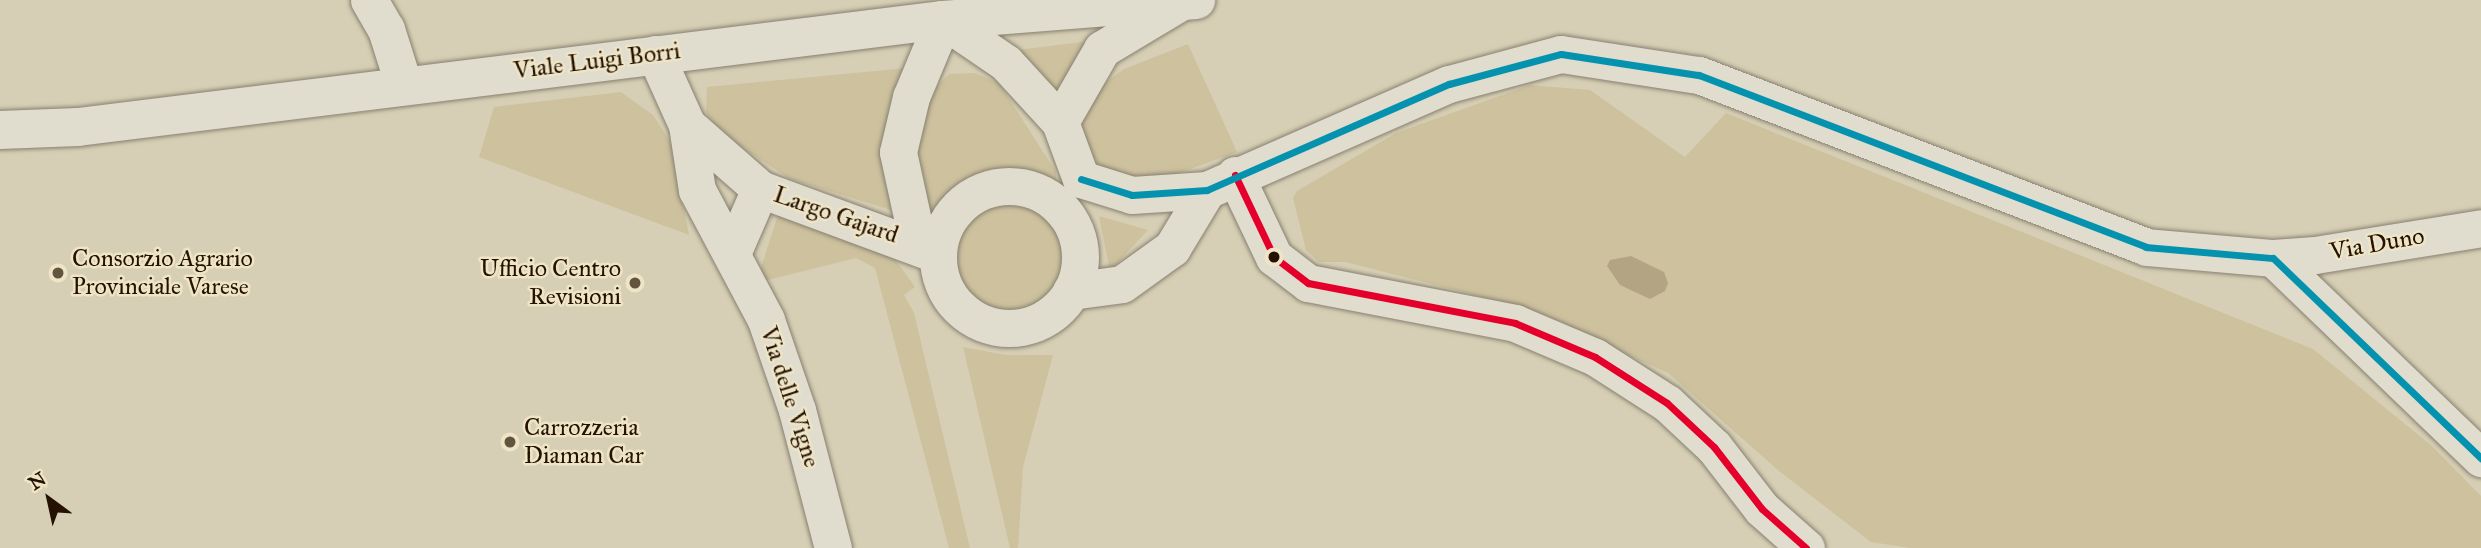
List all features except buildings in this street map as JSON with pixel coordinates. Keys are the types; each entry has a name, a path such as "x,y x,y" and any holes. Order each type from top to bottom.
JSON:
{"main road":[{"name":"Viale Luigi Borri","path":"0,131 78,127 943,20 1189,1"}],"street":[{"path":"369,0 386,29 404,86"},
{"path":"1060,122 1102,49 1189,1"},
{"path":"943,20 1006,63 1060,122 1071,222 1079,244 1079,269 1071,291 1122,284 1172,248 1221,182 1274,257 1308,283 1515,323 1595,357 1667,402 1714,447 1762,509 1806,548"},
{"name":"Largo Gajard","path":"943,20 911,97 898,152 928,250 944,287 956,305 993,326 1036,323 1054,312 1071,291"},
{"name":"Largo Gajard","path":"655,54 687,125 760,189 928,250"},
{"name":"Via Duno","path":"1068,191 1132,195 1221,182 1449,84 1561,54 1699,75 2146,247 2273,258 2315,255 2481,228"},
{"name":"Via delle Vigne","path":"687,125 697,190 733,251 775,346 834,548"},
{"path":"928,250 942,233 953,212 991,188 1014,186 1037,191 1068,191"},
{"path":"733,251 760,189"},
{"path":"2273,258 2481,458"}],"shaded area":[{"path":"1098,40 1056,105 1009,51"},
{"path":"1188,44 1237,152 1168,177 1128,181 1095,167 1081,129 1090,94 1124,69"},
{"path":"907,68 883,151 891,210 790,179 720,133 706,112 707,87"},
{"path":"975,73 999,83 1056,172 1056,184 1007,174 962,189 930,223 915,152 926,98 949,74"},
{"path":"1530,85 1590,90 1685,157 1726,113 2313,349 2432,446 2481,496 2481,548 1910,548 1871,542 1779,471 1668,373 1522,307 1345,262 1319,262 1306,250 1293,198 1297,191 1396,133"},
{"path":"621,92 653,115 671,143 689,235 479,157 494,107"},
{"path":"1010,204 1030,208 1047,220 1059,237 1063,257 1059,277 1047,294 1030,306 1010,310 990,306 973,294 961,277 957,257 961,237 973,220 990,208"},
{"path":"779,212 893,256 915,287 904,295 914,313 970,548 949,548 875,268 856,258 756,283"},
{"path":"1099,216 1148,230 1110,271"},
{"path":"1631,256 1664,272 1668,283 1665,291 1650,299 1620,285 1607,266 1610,260"},
{"path":"963,347 1005,355 1053,355 1023,467 1018,548 1010,548"}],"transit line":[{"path":"1081,179 1132,195 1207,190 1449,84 1561,54 1699,75 2146,247 2273,258 2481,458"},
{"path":"1235,175 1274,257 1308,283 1515,323 1595,357 1667,403 1714,447 1762,509 1806,548"}],"place":[{"name":"Consorzio Agrario Provinciale Varese","path":"58,273"},
{"name":"Ufficio Centro Revisioni","path":"635,283"},
{"name":"Carrozzeria Diaman Car","path":"510,442"}]}
